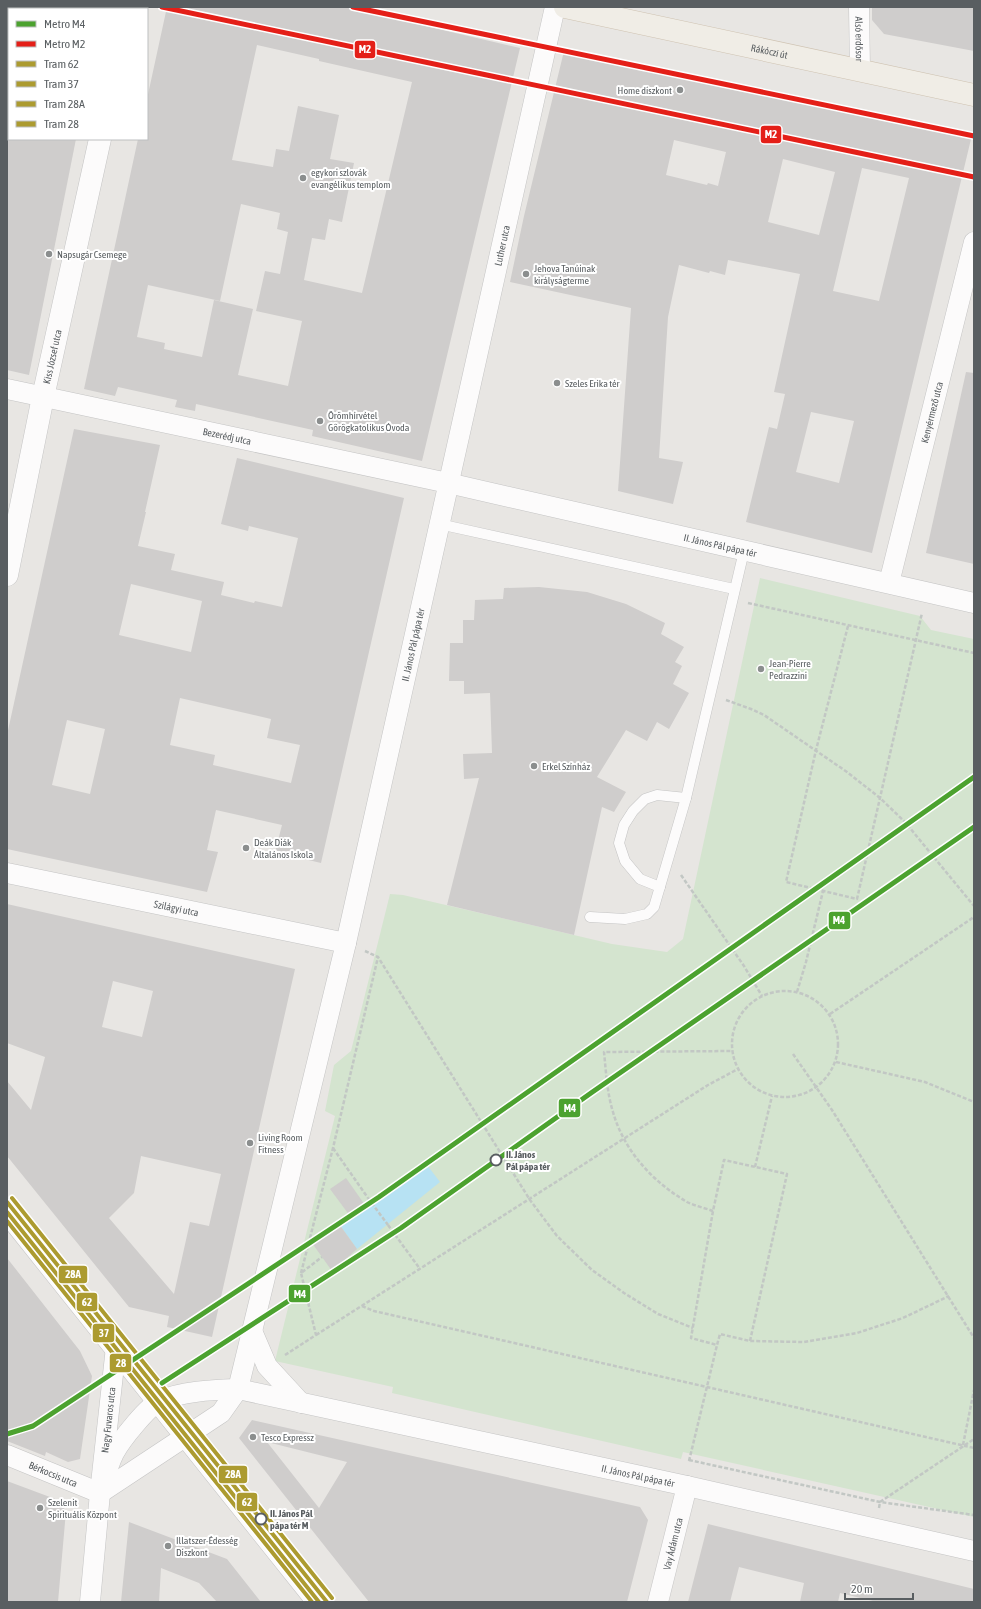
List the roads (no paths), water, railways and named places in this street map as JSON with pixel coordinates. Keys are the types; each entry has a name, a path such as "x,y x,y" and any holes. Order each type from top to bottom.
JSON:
{"main road":[{"name":"Rákóczi út","path":"565,7 974,95"}],"street":[{"name":"Luther utca","path":"448,483 556,7"},
{"name":"Alsó erdősor","path":"859,7 860,70"},
{"name":"Kiss József utca","path":"7,575 43,397 100,140"},
{"name":"Kenyérmező utca","path":"889,584 974,242"},
{"name":"Bezerédj utca","path":"7,389 448,483"},
{"name":"II. János Pál pápa tér","path":"186,1436 221,1413 238,1389 346,943 448,483 974,602"},
{"name":"Szilágyi utca","path":"7,873 346,943"},
{"path":"7,1212 318,1602"},
{"path":"252,1331 267,1366 301,1403"},
{"name":"Nagy Fuvaros utca","path":"90,1602 116,1347"},
{"name":"II. János Pál pápa tér","path":"158,1401 200,1391 238,1389 687,1486 974,1551"},
{"name":"Nagy Fuvaros utca","path":"100,1493 114,1453 134,1427 158,1401"},
{"path":"100,1493 186,1436"},
{"name":"Bérkocsis utca","path":"7,1455 100,1493"},
{"name":"Vay Ádám utca","path":"658,1602 687,1486"}],"lane":[{"path":"439,524 733,594"},
{"path":"590,917 625,919 648,914 654,907 686,798 744,551"},
{"path":"660,887 640,879 625,861 619,843 624,825 633,811 645,799 657,795 686,798"}],"water":[{"path":"424,1161 440,1182 357,1249 339,1224"}],"metro line":[{"name":"M2","path":"162,7 974,177"},
{"name":"M2","path":"353,7 974,136"},
{"name":"M4","path":"7,1434 33,1426 379,1197 974,777"},
{"name":"M4","path":"162,1383 401,1228 591,1093 974,827"}],"tram line":[{"name":"28A","path":"12,1198 332,1598"},
{"name":"62","path":"7,1202 327,1602"},
{"name":"37","path":"7,1212 319,1602"},
{"name":"28","path":"7,1221 312,1602"}],"place":[{"name":"Home diszkont","path":"680,90"},
{"name":"egykori szlovák evangélikus templom","path":"303,178"},
{"name":"Napsugár Csemege","path":"49,254"},
{"name":"Jehova Tanúinak királyságterme","path":"526,274"},
{"name":"Szeles Erika tér","path":"557,383"},
{"name":"Örömhírvétel Görögkatolikus Óvoda","path":"320,421"},
{"name":"Jean-Pierre Pedrazzini","path":"761,669"},
{"name":"Erkel Színház","path":"534,766"},
{"name":"Deák Diák Általános Iskola","path":"246,848"},
{"name":"Living Room Fitness","path":"250,1143"},
{"name":"II. János Pál pápa tér","path":"496,1160"},
{"name":"Tesco Expressz","path":"253,1437"},
{"name":"Szelenit Spirituális Központ","path":"40,1508"},
{"name":"II. János Pál pápa tér M","path":"261,1519"},
{"name":"Illatszer-Édesség Diszkont","path":"168,1546"}]}
